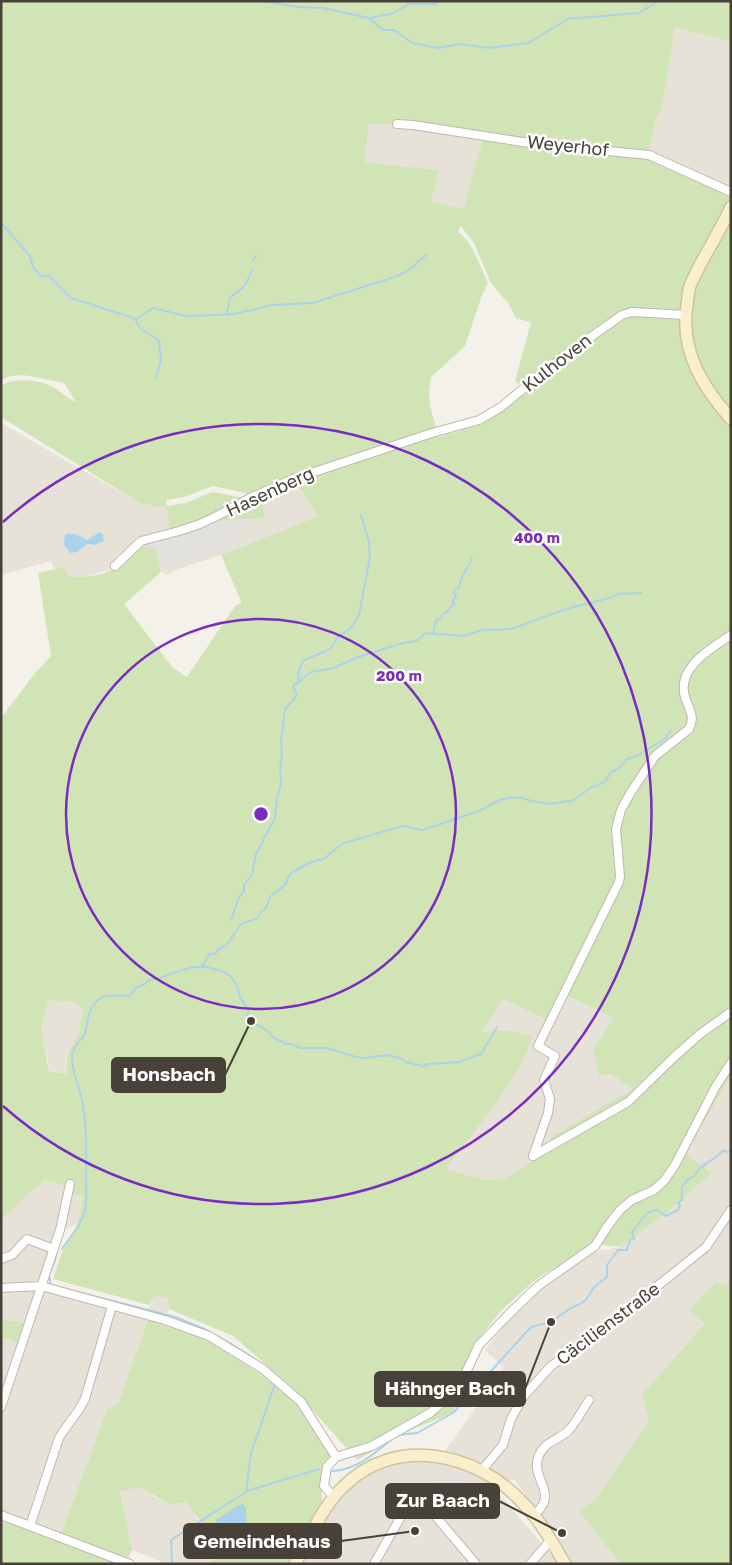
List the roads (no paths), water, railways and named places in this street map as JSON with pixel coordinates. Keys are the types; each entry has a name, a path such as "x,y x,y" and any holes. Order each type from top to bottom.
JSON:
{"street":[{"name":"Weyerhof","path":"397,124 422,126 536,144 650,155 731,192"},
{"path":"731,207 690,287 685,315 689,348 693,362 705,387 731,419"},
{"name":"Kulhoven","path":"432,433 480,420 490,415 562,358 622,315 632,312 685,315"},
{"name":"Hasenberg","path":"116,566 141,541 200,524 252,497 310,473 432,433"},
{"path":"731,635 712,648 689,668 684,691 691,710 692,724 689,729 655,756 621,810 616,829 619,882 538,1046 556,1056 544,1080 550,1099 549,1106 533,1156 628,1102 700,1034 731,1012"},
{"path":"334,1497 324,1486 327,1467 336,1457 372,1446 430,1413 458,1389 479,1345 513,1310 538,1286 594,1246 620,1210 632,1200 654,1190 664,1181 675,1165 716,1086 731,1063"},
{"path":"1,1407 60,1230 70,1184"},
{"name":"Cäcilienstraße","path":"481,1471 503,1445 511,1419 523,1397 551,1366 640,1301 706,1247 731,1210"},
{"path":"1,1260 12,1255 27,1239 54,1249"},
{"path":"1,1288 41,1286 165,1320 209,1336 263,1369 301,1402 336,1457"},
{"path":"30,1526 59,1438 64,1428 80,1410 85,1399 112,1306"},
{"path":"534,1515 542,1509 546,1500 537,1464 540,1454 550,1442 568,1431 589,1400"},
{"path":"295,1564 321,1515 334,1497 356,1475 376,1463 392,1458 418,1455 453,1460 481,1471 496,1480 512,1492 534,1515 565,1564"},
{"path":"374,1564 415,1492 476,1564"},
{"path":"1,1515 130,1564"},
{"path":"530,1564 551,1540"}],"water":[{"path":"100,532 103,535 104,541 95,545 87,544 77,552 70,553 64,545 65,535 76,534 87,540"},
{"path":"243,1504 246,1508 246,1523 228,1535 224,1534 216,1520"}],"waterway":[{"path":"265,1 298,7 323,8 369,18 391,14 409,4 436,4 438,1"},
{"path":"369,18 383,30 394,30 412,43 439,48 459,44 489,48 528,43 568,19 639,13 658,1"},
{"path":"676,1 696,1"},
{"path":"1,223 30,256 33,267 41,276 49,276 71,298 137,319 153,308 185,316 218,315 234,314 273,305 312,303 395,277 409,270 426,255"},
{"path":"253,260 256,256"},
{"path":"227,314 230,297 244,286 252,269"},
{"path":"135,319 140,328 159,341 161,360 156,378"},
{"path":"299,681 298,673 303,661 330,649 338,637 351,628 359,615 370,557 369,542 361,515"},
{"path":"433,634 436,620 442,618 442,615 454,604 453,599 456,598 454,591 459,588 462,576 472,558"},
{"path":"231,920 239,897 244,891 244,885 252,875 256,854 275,818 277,798 281,784 281,742 285,709 297,695 293,686 311,672 334,668 358,657 403,643 416,641 426,633 463,636 482,630 511,629 566,609 618,594 641,593"},
{"path":"203,966 209,954 215,954 220,948 226,946 241,924 258,918 260,913 266,908 270,897 284,886 291,873 311,862 324,859 344,843 403,826 423,830 479,811 502,799 518,797 550,804 574,800 590,788 605,782 611,772 618,769 627,759 635,757 665,739 671,730"},
{"path":"62,1249 81,1220 86,1202 85,1118 72,1055 74,1048 85,1033 88,1016 92,1007 99,999 109,996 129,996 136,988 149,980 190,968 213,968 226,973 233,979 237,985 240,997 248,1010 249,1020 285,1044 292,1044 300,1048 327,1048 365,1058 388,1055 423,1066 427,1064 459,1062 481,1054 497,1027"},
{"path":"397,1435 417,1433 453,1413 531,1327 551,1322 586,1300 594,1287 607,1277 607,1265 618,1250 627,1250 630,1240 634,1239 632,1232 648,1212 658,1210 666,1216 678,1210 680,1205 678,1203 682,1200 682,1186 687,1180 695,1176 703,1165 722,1151 731,1152"},
{"path":"56,1257 49,1276 51,1285 175,1317 202,1328 231,1344 278,1377"},
{"path":"172,1564 171,1540 246,1492 251,1453 275,1384"},
{"path":"332,1471 350,1468 358,1464 393,1438"},
{"path":"247,1491 319,1469"}],"place":[{"name":"Honsbach","path":"251,1021"},
{"name":"Hähnger Bach","path":"551,1322"},
{"name":"Gemeindehaus","path":"415,1531"},
{"name":"Zur Baach","path":"562,1533"}]}
